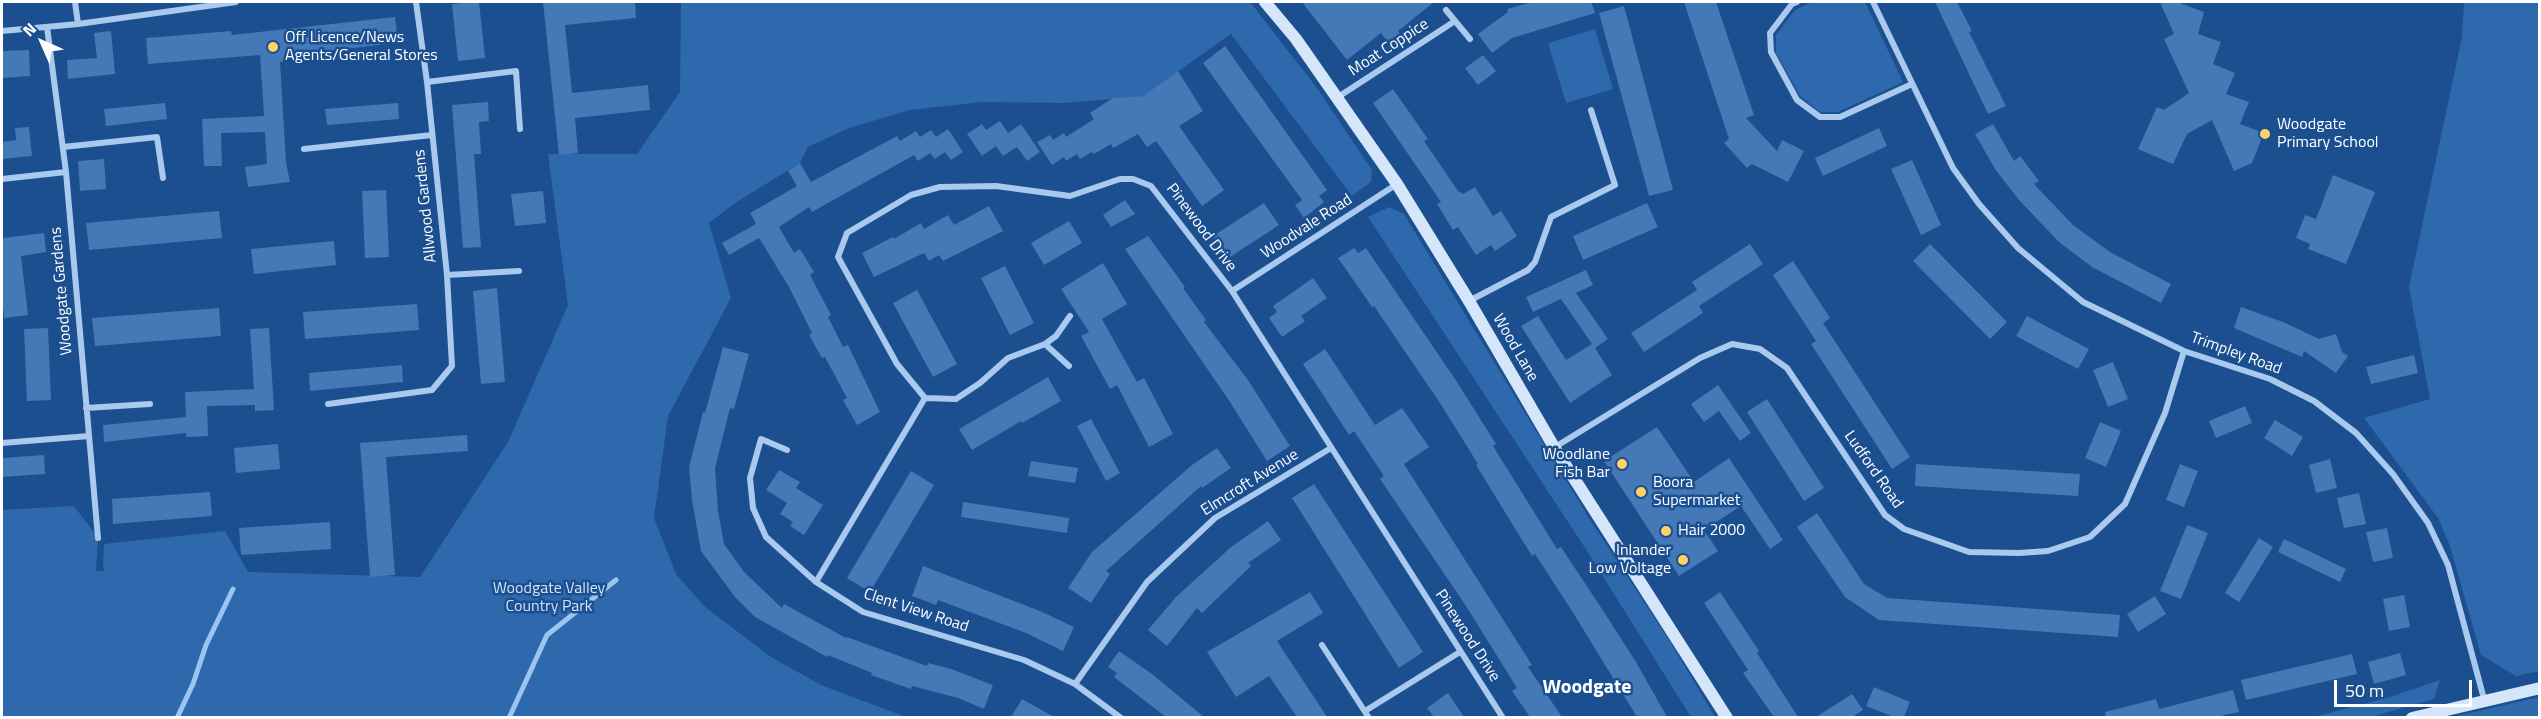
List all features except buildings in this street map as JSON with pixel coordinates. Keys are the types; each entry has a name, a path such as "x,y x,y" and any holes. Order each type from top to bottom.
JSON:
{"street":[{"path":"75,2 78,24"},
{"path":"2,31 78,24 236,2"},
{"name":"Allwood Gardens","path":"328,404 432,390 452,366 447,275 427,81 416,2"},
{"name":"Wood Lane","path":"1265,2 1296,39 1397,184 1469,301 1554,447 1727,717"},
{"path":"1797,2 1792,4 1770,33 1771,52 1797,100 1820,117 1840,117 1912,84"},
{"name":"Trimpley Road","path":"1873,2 1953,168 1979,204 2018,248 2083,302 2184,351 2270,379 2313,401 2356,433 2393,474 2428,523 2448,564 2484,699"},
{"name":"Moat Coppice","path":"1446,10 1470,39"},
{"name":"Moat Coppice","path":"1338,97 1455,21"},
{"name":"Woodgate Gardens","path":"47,27 66,172 98,538"},
{"path":"427,81 516,71 520,129"},
{"path":"1469,301 1528,270 1536,262 1551,217 1615,185 1592,110"},
{"name":"Allwood Gardens","path":"304,149 432,135"},
{"path":"63,147 158,137 164,178"},
{"path":"2,179 66,172"},
{"name":"Pinewood Drive","path":"925,398 897,364 838,257 847,232 911,195 940,187 996,186 1070,196 1120,179 1133,179 1151,186 1232,291 1503,717"},
{"name":"Woodvale Road","path":"1232,291 1397,184"},
{"name":"Allwood Gardens","path":"447,275 519,271"},
{"path":"816,582 925,398 956,399 980,383 1008,358 1044,344 1056,336 1070,316"},
{"path":"1044,344 1069,366"},
{"name":"Ludford Road","path":"1554,447 1700,358 1732,344 1760,349 1787,368 1885,515 1904,529 1969,552 2019,554 2048,550 2090,537 2125,504 2164,413 2184,351"},
{"path":"86,408 150,404"},
{"path":"2,443 89,436"},
{"name":"Clent View Road","path":"787,450 761,439 750,478 753,508 766,537 816,582 862,612 1024,660 1076,684 1121,717"},
{"name":"Elmcroft Avenue","path":"1076,684 1147,582 1215,518 1331,448"},
{"path":"1322,645 1369,717"},
{"path":"1365,711 1460,652"},
{"path":"2412,717 2540,688"}],"green space":[{"name":"Woodgate Valley Country Park","path":"681,2 1250,2 1317,88 1372,170 1371,182 1352,196 1231,34 1143,96 1064,103 982,102 910,110 849,128 808,147 800,163 735,203 709,223 731,298 668,416 654,518 676,574 704,606 771,657 821,685 906,717 2,718 2,510 74,506 98,538 96,571 105,571 103,566 104,544 225,531 248,572 420,577 508,442 568,305 548,154 637,154 680,92"},
{"path":"1812,2 1865,2 1903,82 1838,112 1820,112 1800,96 1776,53 1776,35 1795,10"},
{"path":"2464,2 2539,2 2540,671 2516,676 2481,655 2450,546 2438,518 2364,418 2430,399 2409,287 2462,37"},
{"path":"1595,29 1613,89 1566,103 1548,43"},
{"path":"1389,207 1404,214 1589,518 1669,640 1715,717 1691,717 1589,554 1368,217"},
{"path":"2440,680 2434,699 2371,717 2314,717 2390,697"},
{"path":"2539,697 2539,717 2453,717"}],"waterway":[{"path":"509,718 547,635 616,580"},
{"path":"177,718 193,684 206,645 233,589"}],"place":[{"name":"Off Licence/News Agents/General Stores","path":"273,47"},
{"name":"Woodgate Primary School","path":"2265,134"},
{"name":"Woodlane Fish Bar","path":"1622,464"},
{"name":"Boora Supermarket","path":"1641,492"},
{"name":"Hair 2000","path":"1666,531"},
{"name":"Inlander Low Voltage","path":"1683,560"}],"district":[{"name":"Woodgate","path":"1587,688"}]}
